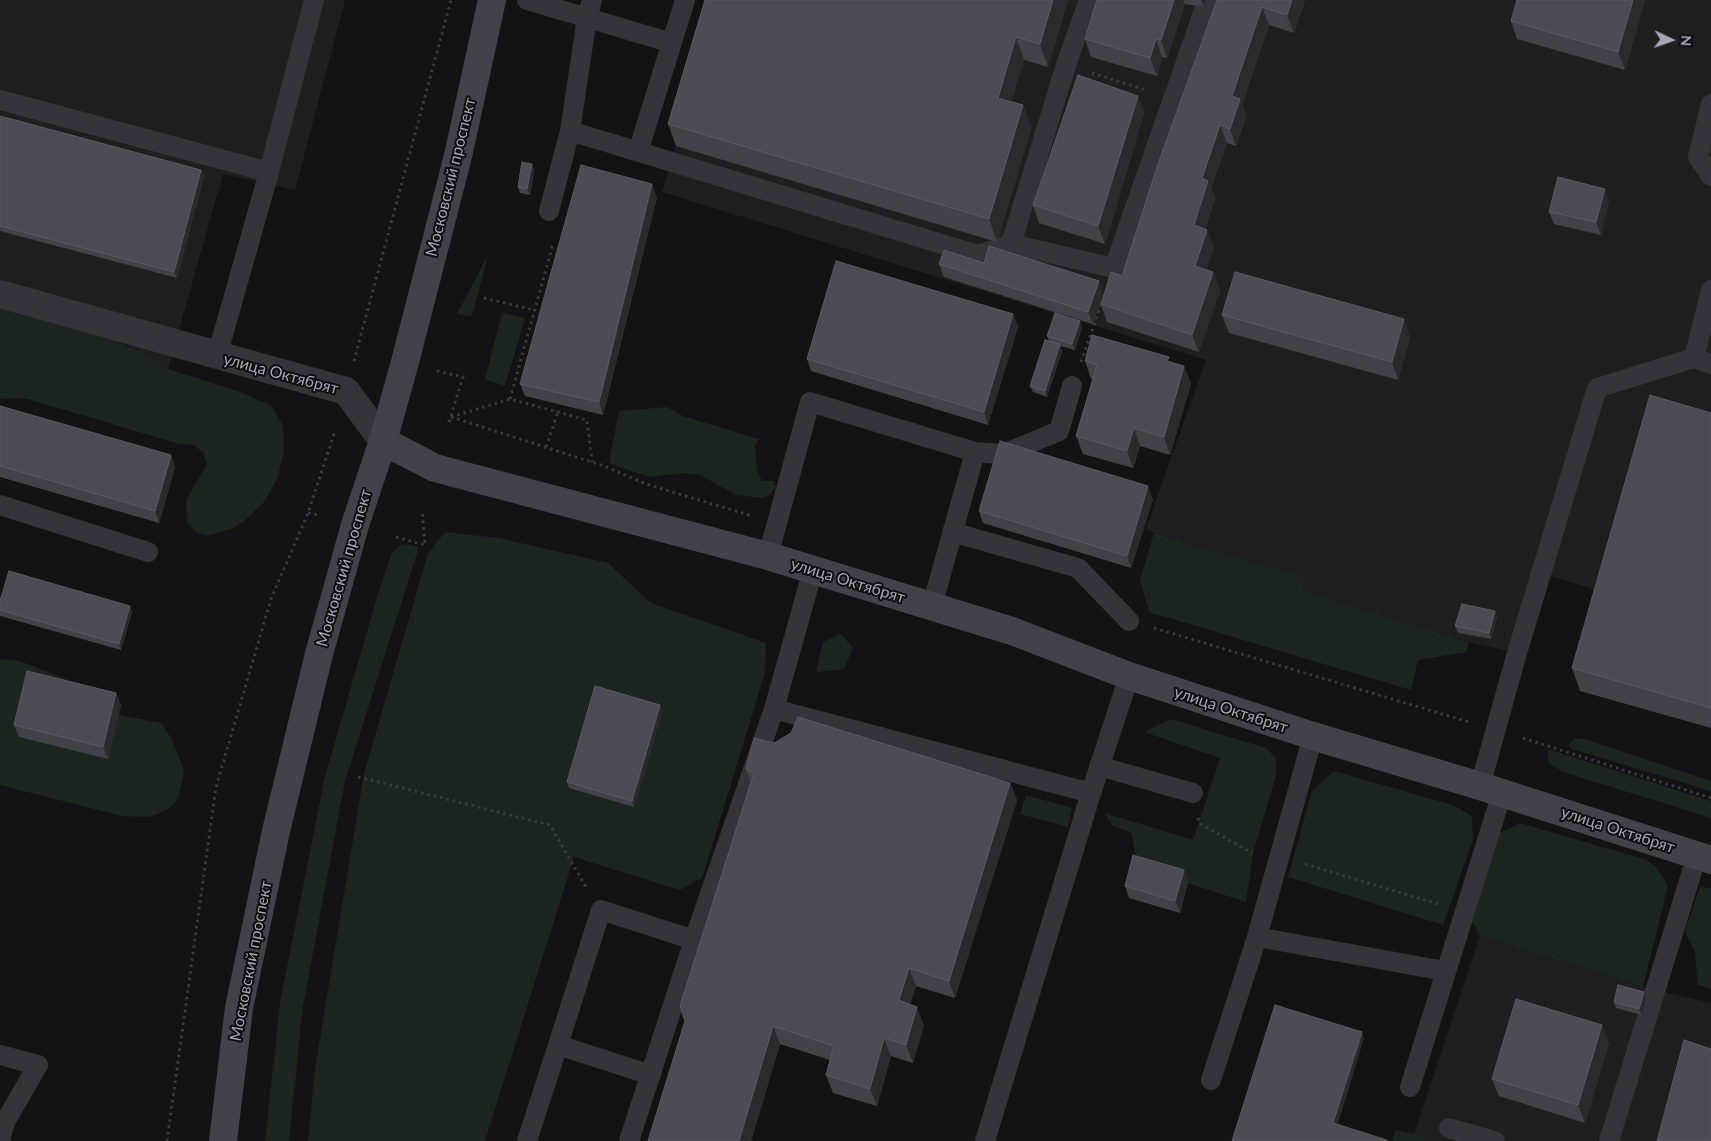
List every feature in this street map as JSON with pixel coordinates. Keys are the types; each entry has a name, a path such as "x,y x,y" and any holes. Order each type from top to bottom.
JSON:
{"street":[{"name":"Московский проспект","path":"223,1141 239,1008 276,831 319,654 355,526 383,441 458,156 492,0"},
{"name":"улица Октябрят","path":"0,294 346,391 383,441 435,468 768,556 932,606 1012,631 1129,676 1313,736 1491,789 1704,858"}],"lane":[{"path":"217,356 269,172 314,0"},
{"path":"527,0 589,9 672,43"},
{"path":"638,152 685,0"},
{"path":"1011,244 1066,66 1089,0"},
{"path":"570,131 978,255 1011,244 1114,268 1203,13 1216,0"},
{"path":"549,211 570,131 589,9"},
{"path":"0,100 269,172"},
{"path":"1711,104 1698,157 1711,176"},
{"path":"1410,1087 1463,913 1491,789 1495,729 1597,388 1702,361 1711,290"},
{"path":"768,556 810,402 975,452 1004,454 1059,431 1072,386"},
{"path":"932,606 975,452"},
{"path":"0,506 148,552"},
{"path":"952,532 1078,568 1129,621"},
{"path":"629,1141 694,940 774,709 814,570"},
{"path":"985,1141 1090,793 1129,676"},
{"path":"774,709 1090,793"},
{"path":"1211,1080 1257,937 1313,736"},
{"path":"1099,766 1193,793"},
{"path":"1609,1141 1704,858"},
{"path":"527,1141 601,910 694,940"},
{"path":"1257,937 1445,971"},
{"path":"558,1045 651,1075"},
{"path":"0,1055 38,1065 5,1122 0,1140"},
{"path":"1449,1128 1494,1141"}],"path":[{"path":"352,366 358,350 451,0"},
{"path":"1066,66 1173,98"},
{"path":"510,399 553,244"},
{"path":"1072,386 1088,346 1114,268"},
{"path":"484,298 534,310"},
{"path":"358,350 364,351"},
{"path":"437,371 463,377 450,422"},
{"path":"451,417 510,399 587,420 592,462"},
{"path":"546,447 558,412"},
{"path":"451,417 592,462 646,484 777,524"},
{"path":"167,1141 216,787 271,599 308,513 337,423"},
{"path":"396,537 425,545 422,510"},
{"path":"308,513 318,515"},
{"path":"1129,621 1495,729 1711,798"},
{"path":"358,778 550,826 601,910"},
{"path":"1193,793 1199,823 1253,853 1279,856 1463,913"}],"shaded area":[{"path":"0,0 345,0 295,190 223,174 168,369 127,345 0,302"},
{"path":"720,0 1711,0 1711,625 1547,575 1517,653 1469,642 1302,591 1303,577 1154,533 1146,528 1206,360 662,192"},
{"path":"488,255 472,316 457,314"},
{"path":"0,302 117,341 148,356 168,369 240,392 272,406 283,426 284,452 277,479 264,502 243,522 231,529 205,536 194,531 187,522 186,500 207,464 203,452 193,445 179,444 28,399 0,399"},
{"path":"502,313 525,318 505,386 485,379"},
{"path":"667,407 683,416 759,439 755,446 757,470 762,481 773,481 776,487 769,495 762,498 736,495 700,475 682,473 649,477 609,463 619,411"},
{"path":"445,532 499,538 608,563 651,603 766,643 765,673 702,878 680,890 574,857 485,1141 308,1141 315,1069 364,774 428,553"},
{"path":"1154,533 1304,577 1303,591 1469,642 1466,652 1418,660 1411,690 1149,612 1140,580"},
{"path":"402,544 419,547 345,781 303,1006 289,1141 265,1141 280,1003 325,776 381,584 392,553"},
{"path":"841,634 853,648 844,669 816,672 823,642"},
{"path":"0,659 20,661 68,680 82,687 118,715 161,723 171,738 184,770 179,795 174,804 167,810 150,817 122,816 0,785"},
{"path":"1171,719 1266,748 1275,757 1277,772 1253,853 1246,902 1138,867 1131,832 1112,826 1105,813 1193,840 1220,758 1144,732"},
{"path":"1574,739 1584,739 1711,781 1711,791 1572,749 1568,745"},
{"path":"1548,749 1711,801 1711,818 1563,772 1550,764 1547,757"},
{"path":"1334,771 1453,805 1472,816 1473,840 1443,925 1288,877 1312,791"},
{"path":"1026,795 1072,808 1068,827 1020,814"},
{"path":"1520,823 1647,860 1656,867 1668,886 1643,987 1480,936 1471,919 1499,833"},
{"path":"1700,887 1711,888 1711,989 1698,985 1695,953 1685,931"},
{"path":"1480,936 1643,987 1711,1003 1711,1141 1435,1141 1414,1134"},
{"path":"1396,1130 1414,1134 1438,1141 1392,1141"}],"building":[{"path":"705,0 1053,0 1040,44 1016,37 998,98 1023,105 989,219 668,124"},
{"path":"1097,0 1174,0 1161,40 1156,39 1150,58 1085,39"},
{"path":"1217,0 1292,0 1287,15 1262,7 1232,96 1240,99 1230,129 1220,125 1202,178 1208,181 1194,225 1207,230 1195,266 1213,272 1192,335 1101,304 1111,272 1122,276 1158,164"},
{"path":"1517,0 1633,0 1618,52 1511,21"},
{"path":"1078,75 1138,96 1098,226 1033,205"},
{"path":"0,116 201,170 174,272 0,226"},
{"path":"522,162 532,164 527,189 518,187"},
{"path":"581,165 652,184 599,402 520,384"},
{"path":"1558,177 1605,189 1596,222 1549,212"},
{"path":"989,246 1099,281 1088,312 939,264 944,250 984,263"},
{"path":"836,261 1013,314 984,412 807,359"},
{"path":"1235,272 1404,319 1392,362 1222,315"},
{"path":"1055,313 1080,321 1072,344 1047,336"},
{"path":"1092,335 1169,357 1167,361 1184,366 1164,437 1134,428 1127,451 1076,436 1097,365 1085,361"},
{"path":"1045,340 1060,344 1045,391 1030,386"},
{"path":"1650,395 1711,413 1711,708 1572,668"},
{"path":"0,406 171,455 155,511 0,466"},
{"path":"1000,441 1148,486 1127,556 979,511"},
{"path":"9,571 130,606 119,644 0,610 0,601"},
{"path":"1462,604 1495,611 1489,633 1455,626"},
{"path":"27,671 116,693 103,747 14,725"},
{"path":"595,686 660,705 632,801 567,782"},
{"path":"798,717 1010,783 949,981 909,968 899,1000 917,1007 906,1045 884,1038 870,1089 826,1075 834,1046 773,1026 739,1141 648,1141 685,1021 680,1006 754,773 746,769 754,738 774,743 791,733"},
{"path":"1133,855 1184,870 1175,901 1125,886"},
{"path":"1618,985 1644,992 1639,1009 1614,1002"},
{"path":"1516,999 1602,1025 1578,1105 1492,1079"},
{"path":"1275,1005 1362,1032 1333,1123 1387,1141 1232,1141"},
{"path":"1684,1040 1711,1049 1711,1141 1657,1141"}]}
